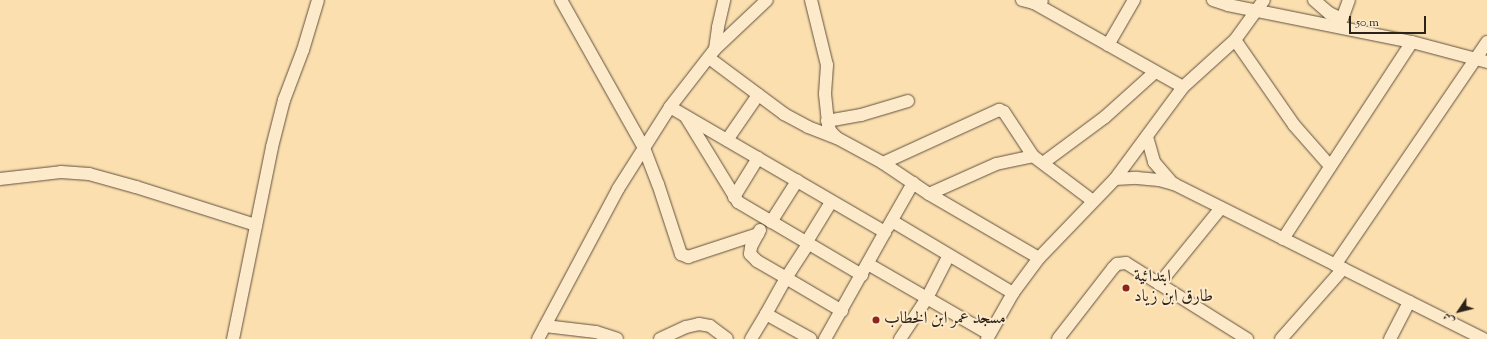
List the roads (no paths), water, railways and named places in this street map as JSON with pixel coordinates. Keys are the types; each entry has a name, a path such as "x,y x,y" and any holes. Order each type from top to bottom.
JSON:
{"street":[{"path":"233,339 256,225 284,100 303,50 318,0"},
{"path":"561,0 644,148 683,256 694,255 758,234"},
{"path":"712,53 724,0"},
{"path":"538,339 618,189 670,107 712,53 767,0"},
{"path":"812,0 827,65 825,94 827,121 831,132 837,138"},
{"path":"1022,0 1040,1 1108,45 1183,87"},
{"path":"1108,45 1134,0"},
{"path":"1213,0 1228,5 1260,5 1341,24 1487,62"},
{"path":"1314,0 1341,24"},
{"path":"1341,24 1350,0"},
{"path":"868,264 927,298 989,337 1014,293 1039,258 1115,179 1183,87 1235,40 1260,5"},
{"path":"1235,40 1294,125 1330,166"},
{"path":"1283,239 1412,42"},
{"path":"1281,339 1339,267 1487,42"},
{"path":"712,53 758,95 798,122 837,138 883,163 929,194 1039,258"},
{"path":"1043,163 1105,117 1155,72"},
{"path":"727,140 758,95"},
{"path":"827,121 861,115 908,101"},
{"path":"670,107 884,232"},
{"path":"883,163 999,110 1004,112 1033,156 1093,201"},
{"path":"686,116 738,202 862,275"},
{"path":"1147,137 1154,162 1174,184"},
{"path":"929,194 996,164 1033,156"},
{"path":"734,197 758,158"},
{"path":"0,179 61,172 89,174 117,181 256,225"},
{"path":"1115,179 1137,178 1174,184 1483,339"},
{"path":"797,181 758,234 751,247 750,254 757,261 842,311"},
{"path":"825,339 862,275 884,232 913,184"},
{"path":"751,339 832,202"},
{"path":"1159,284 1221,208"},
{"path":"892,220 1014,293"},
{"path":"900,339 927,298 949,255"},
{"path":"1058,339 1117,264 1126,263 1247,339"},
{"path":"1390,339 1409,302"},
{"path":"766,314 811,339"},
{"path":"660,339 686,327 699,324 710,326 727,339"},
{"path":"545,326 596,332 617,339"}],"place":[{"name":"ابتدائية طارق ابن زياد","path":"1126,288"},
{"name":"مسجد عمر ابن الخطاب","path":"876,320"}]}
